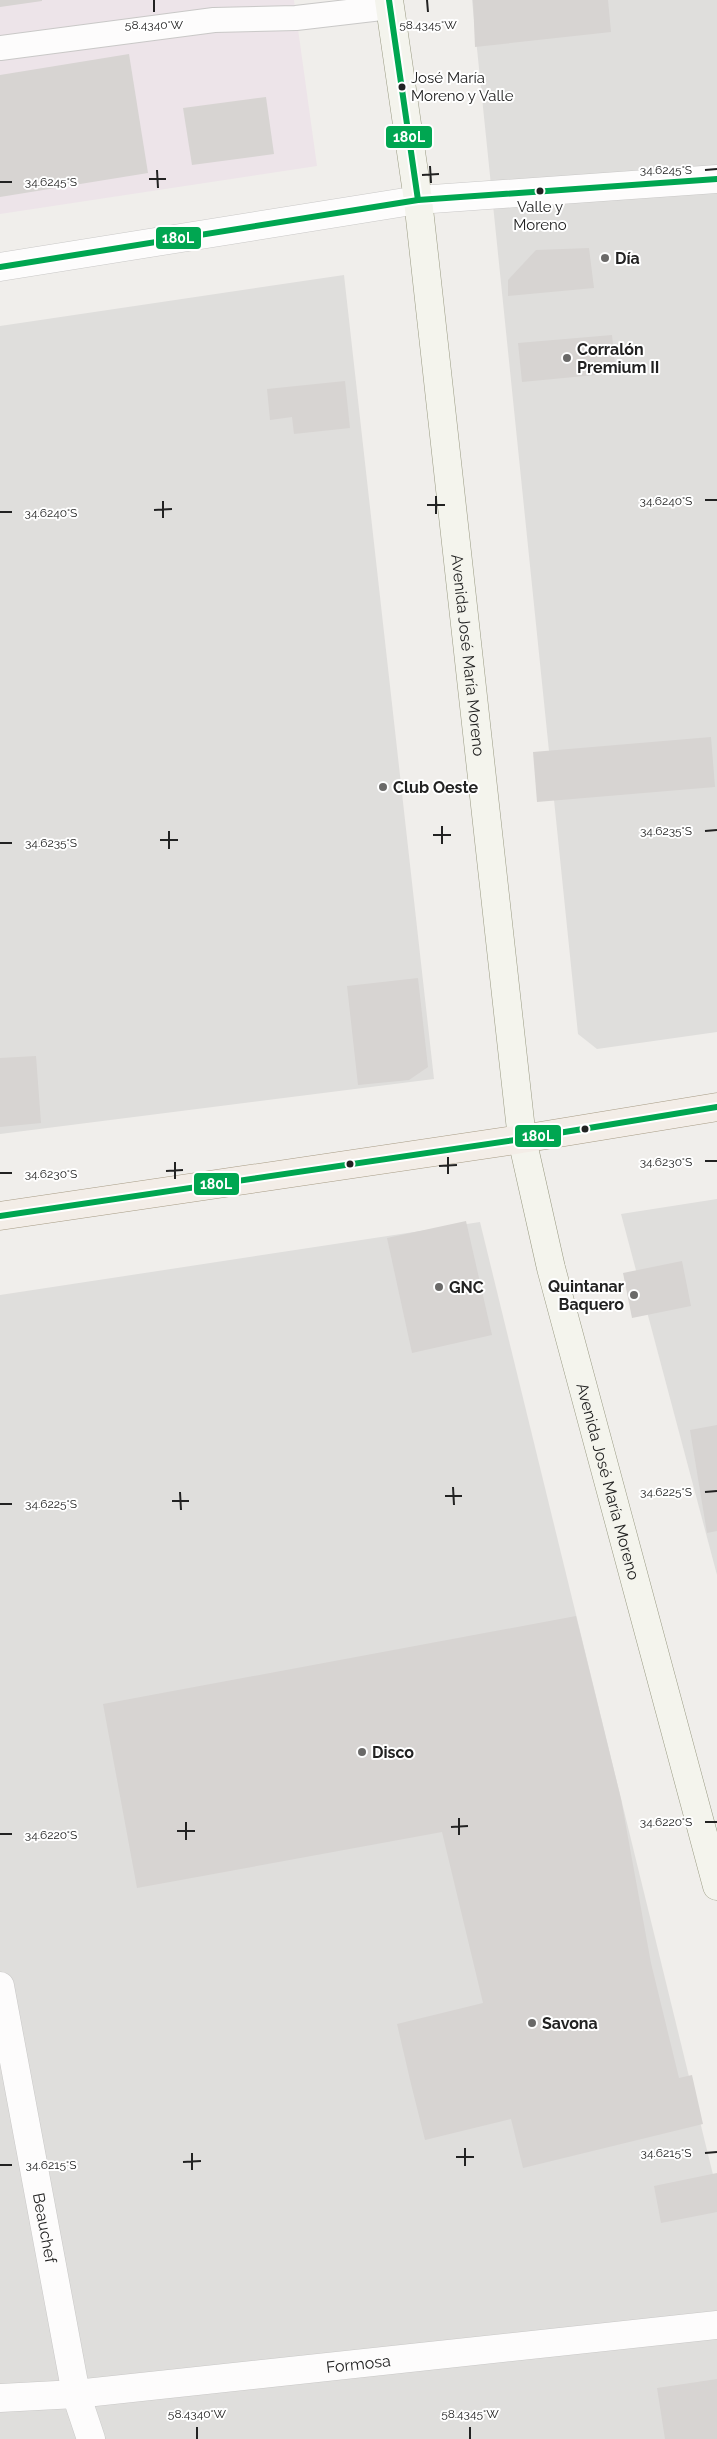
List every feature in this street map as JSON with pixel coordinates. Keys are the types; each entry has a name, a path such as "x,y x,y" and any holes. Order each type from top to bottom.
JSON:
{"main road":[{"name":"Avenida José María Moreno","path":"390,4 418,200 522,1138 551,1268 717,1886"},
{"path":"0,1216 522,1138 717,1106"}],"street":[{"path":"0,267 418,200 717,179"},
{"name":"Beauchef","path":"0,1986 76,2394 91,2439"},
{"name":"Formosa","path":"0,2398 76,2394 717,2325"}],"lane":[{"path":"0,48 214,20 296,18 390,4"}],"shaded area":[{"path":"0,0 294,0 317,166 0,214"},
{"path":"472,0 717,0 717,1032 597,1049 578,1034"},
{"path":"344,275 434,1079 0,1134 0,326"},
{"path":"717,1199 717,1575 621,1214"},
{"path":"480,1222 717,2191 717,2439 0,2439 0,1295"}],"building":[{"path":"0,0 42,0 42,1 0,7"},
{"path":"473,0 608,0 611,32 475,47"},
{"path":"129,54 148,173 0,197 0,75"},
{"path":"266,97 274,154 192,165 183,108"},
{"path":"589,248 594,288 508,296 508,280 536,250"},
{"name":"Corralón Premium II","path":"612,335 616,373 522,382 518,343"},
{"path":"345,381 350,428 294,434 292,417 270,420 267,389"},
{"path":"711,737 715,787 537,802 533,752"},
{"path":"418,978 428,1067 409,1080 358,1085 347,986"},
{"path":"36,1056 41,1123 0,1127 0,1058"},
{"name":"GNC","path":"466,1221 492,1335 412,1353 387,1238"},
{"path":"682,1261 691,1306 632,1318 623,1273"},
{"path":"717,1425 717,1531 707,1533 690,1430"},
{"path":"576,1616 621,1799 651,1963 679,2078 692,2075 703,2124 523,2168 511,2119 425,2140 411,2084 397,2024 483,2003 442,1832 137,1888 103,1704"},
{"path":"717,2173 717,2212 661,2223 654,2186"},
{"path":"717,2379 717,2439 665,2439 657,2388"}],"transit line":[{"name":"180L","path":"389,0 418,200"},
{"name":"180L","path":"0,267 418,200 717,179"},
{"name":"180L","path":"0,1216 522,1139 717,1107"}],"place":[{"name":"José María Moreno y Valle","path":"402,87"},
{"name":"Valle y Moreno","path":"540,191"},
{"name":"Día","path":"605,258"},
{"name":"Corralón Premium II","path":"567,358"},
{"name":"Club Oeste","path":"383,787"},
{"name":"GNC","path":"439,1287"},
{"name":"Quintanar Baquero","path":"634,1295"},
{"name":"Disco","path":"362,1752"},
{"name":"Savona","path":"532,2023"}]}
